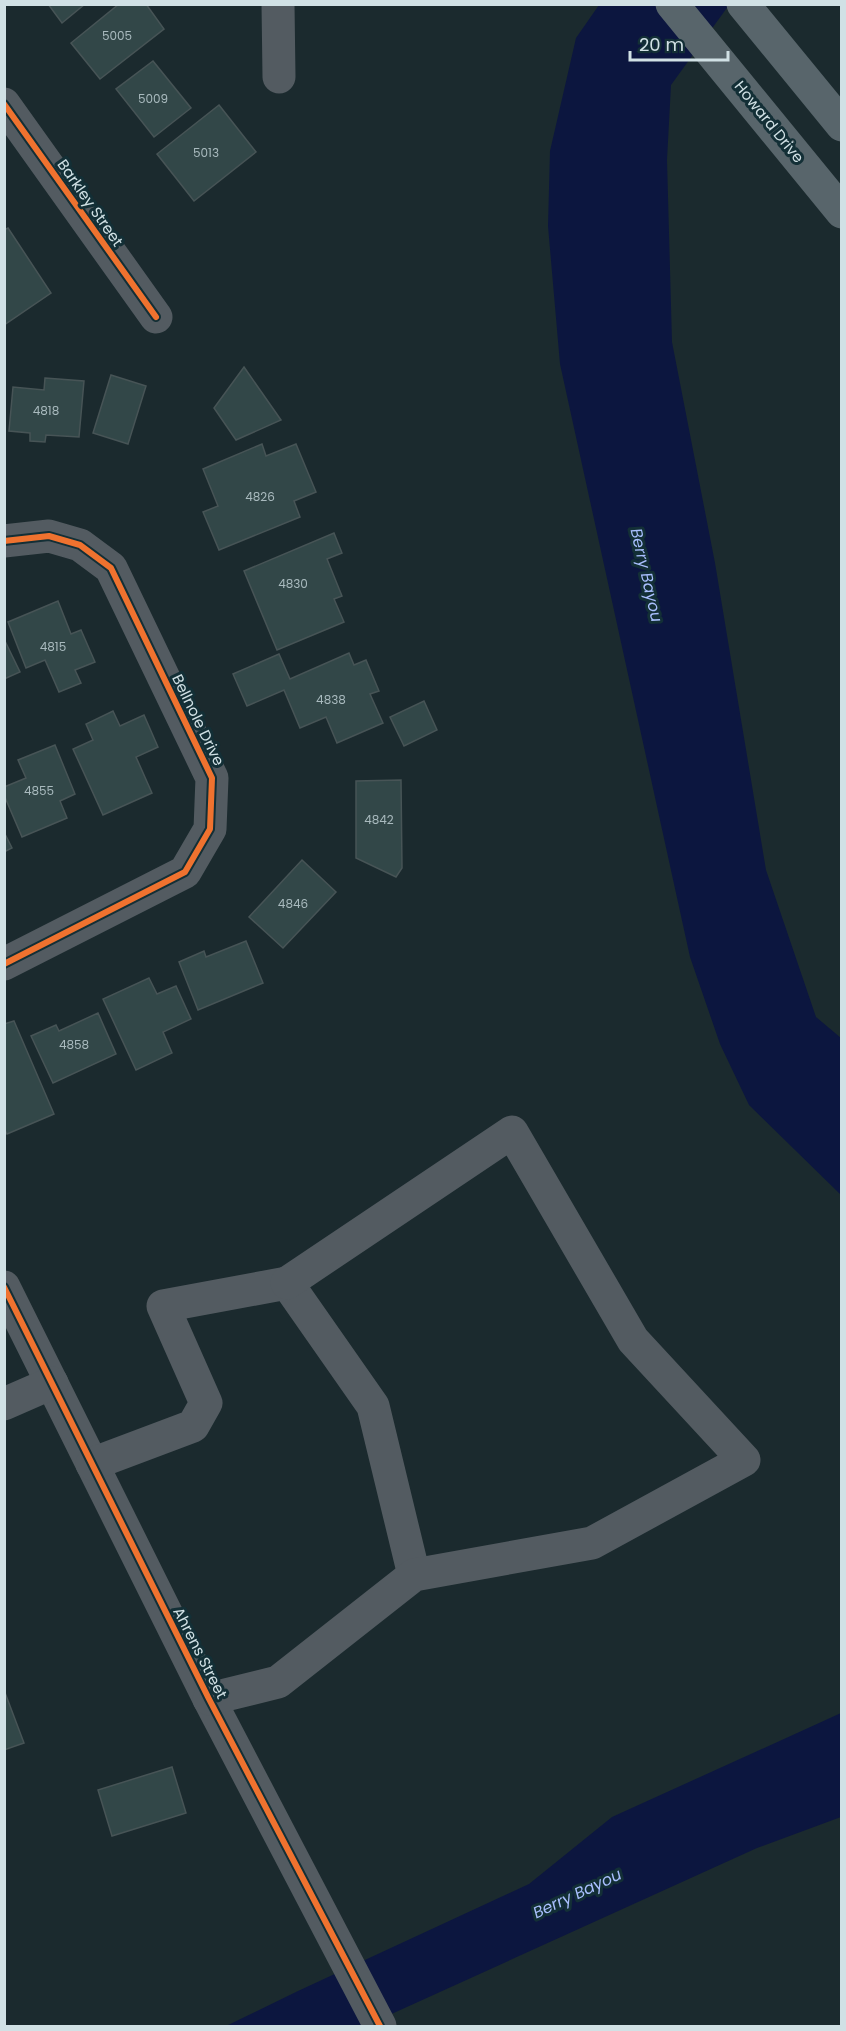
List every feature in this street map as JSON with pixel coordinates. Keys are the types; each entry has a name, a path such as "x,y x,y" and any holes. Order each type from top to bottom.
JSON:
{"main road":[{"name":"Howard Drive","path":"672,4 842,212"},
{"path":"743,4 842,125"}],"street":[{"path":"278,4 279,76"},
{"name":"Barkley Street","path":"4,104 156,317"},
{"name":"Bellnole Drive","path":"4,541 49,536 80,545 111,568 212,778 213,796 210,829 185,873 4,964"},
{"path":"92,1464 193,1426 206,1402 163,1306 288,1283 512,1132 633,1341 744,1460 591,1544 414,1575 278,1682 209,1699"},
{"path":"288,1283 372,1406 414,1575"},
{"name":"Ahrens Street","path":"4,1287 209,1699 380,2026"},
{"path":"4,1404 52,1383"}],"water":[{"name":"Berry Bayou","path":"599,5 729,5 671,85 667,160 672,342 715,563 766,870 816,1017 841,1038 841,1195 749,1105 720,1044 690,957 560,364 548,226 550,151 576,38"},
{"name":"Berry Bayou","path":"841,1713 841,1817 757,1848 365,2026 226,2026 529,1884 612,1817"}],"building":[{"path":"48,4 85,4 62,23"},
{"path":"119,4 146,4 164,29 100,79 71,43"},
{"path":"153,61 191,108 154,137 116,89"},
{"path":"219,105 256,152 194,201 157,154"},
{"path":"8,228 51,293 4,325 4,230"},
{"path":"244,367 281,420 236,440 214,408"},
{"path":"111,375 146,386 128,444 93,433"},
{"path":"45,378 84,381 79,437 46,435 45,442 30,441 30,433 9,431 13,387 44,390"},
{"path":"262,444 266,456 296,444 316,492 294,501 300,517 219,550 203,512 218,506 203,469"},
{"path":"334,533 342,553 327,559 342,596 334,599 344,622 277,650 244,571"},
{"path":"58,601 71,634 81,630 95,662 75,670 81,683 59,692 45,660 26,668 8,622"},
{"path":"4,639 20,672 4,679"},
{"path":"349,653 354,665 366,660 379,691 370,694 383,723 337,743 326,717 300,728 284,690 247,706 233,674 279,654 290,679"},
{"path":"424,701 437,730 404,746 390,717"},
{"path":"113,711 120,726 144,715 158,747 136,757 152,793 103,815 73,749 93,740 86,724"},
{"path":"55,745 75,794 60,801 67,818 22,837 4,795 4,787 26,778 18,760"},
{"path":"401,780 402,868 396,877 356,858 356,781"},
{"path":"4,832 12,848 4,852"},
{"path":"302,860 336,892 283,948 249,917"},
{"path":"246,941 263,983 198,1010 179,962 204,951 206,957"},
{"path":"149,978 157,994 176,986 191,1019 163,1032 172,1053 136,1070 103,999"},
{"path":"98,1013 116,1054 53,1083 31,1036 56,1025 59,1031"},
{"path":"14,1021 54,1114 7,1134 4,1129 4,1024"},
{"path":"4,1690 24,1743 4,1750"},
{"path":"172,1767 186,1813 112,1836 98,1790"}],"cycle path":[{"path":"4,104 156,317"},
{"path":"4,541 49,536 80,545 111,568 212,778 210,829 185,872 4,964"},
{"path":"4,1287 209,1699 380,2026"}]}
